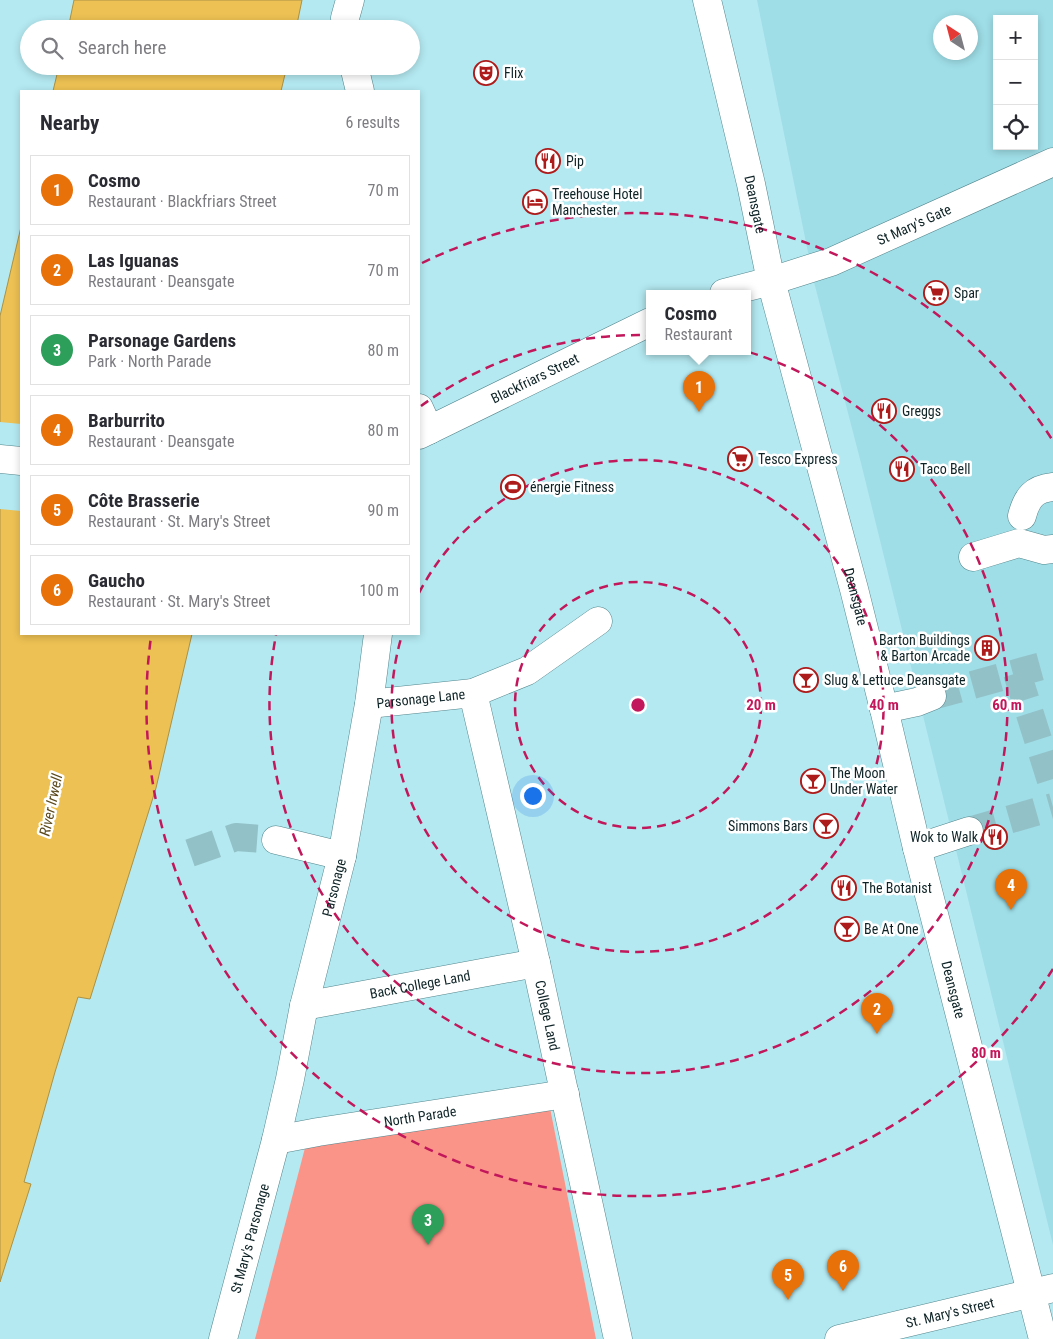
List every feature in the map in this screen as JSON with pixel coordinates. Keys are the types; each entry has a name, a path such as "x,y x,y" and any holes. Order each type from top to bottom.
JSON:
{"street":[{"path":"345,20 350,0"},
{"name":"Deansgate","path":"707,0 751,184 771,281 854,589 917,848 1042,1290 1043,1339"},
{"path":"356,75 360,90"},
{"name":"St Mary's Gate","path":"771,281 831,262 1053,162"},
{"path":"736,290 771,281"},
{"name":"Blackfriars Street","path":"422,424 646,324"},
{"path":"0,459 20,461"},
{"path":"1022,516 1025,506 1034,493 1053,487"},
{"path":"973,556 1019,543 1044,550 1053,549"},
{"name":"Parsonage Lane","path":"369,704 473,693 528,671 598,621"},
{"name":"Parsonage","path":"276,1140 304,1006 342,856 369,704 378,635"},
{"name":"College Land","path":"473,693 536,963 618,1339"},
{"path":"884,709 917,702 932,696"},
{"path":"917,848 969,831"},
{"path":"276,840 342,856"},
{"name":"Back College Land","path":"304,1006 536,963"},
{"name":"North Parade","path":"276,1140 565,1094"},
{"name":"St Mary's Parsonage","path":"223,1339 276,1140"},
{"name":"St. Mary's Street","path":"839,1339 1042,1290"}],"shaded area":[{"path":"757,0 1053,0 1053,1245 861,463 814,282"},
{"path":"550,1108 596,1339 255,1339 306,1144"}],"water":[{"path":"74,0 302,0 298,20 70,20"},
{"path":"57,75 285,75 281,90 53,90"},
{"name":"River Irwell","path":"20,231 20,635 192,635 156,788 90,999 78,997 24,1182 31,1184 0,1282 0,316"}],"pier":[{"path":"0,422 20,424 20,511 0,509"}],"tunnel":[{"path":"932,696 1053,663"},
{"path":"1017,673 1053,787"},
{"path":"969,831 1053,807"},
{"path":"190,853 236,837 276,840"}],"place":[{"name":"Flix","path":"486,73"},
{"name":"Pip","path":"548,161"},
{"name":"Treehouse Hotel Manchester","path":"535,202"},
{"name":"Spar","path":"936,293"},
{"name":"Greggs","path":"884,411"},
{"name":"Cosmo","path":"699,412"},
{"name":"Tesco Express","path":"740,459"},
{"name":"Taco Bell","path":"902,469"},
{"name":"énergie Fitness","path":"513,487"},
{"name":"Barton Buildings & Barton Arcade","path":"987,648"},
{"name":"Slug & Lettuce Deansgate","path":"806,680"},
{"name":"The Moon Under Water","path":"813,781"},
{"name":"Simmons Bars","path":"826,826"},
{"name":"Wok to Walk","path":"995,837"},
{"name":"The Botanist","path":"844,888"},
{"name":"Barburrito","path":"1011,910"},
{"name":"Be At One","path":"847,929"},
{"name":"Las Iguanas","path":"877,1034"},
{"name":"Parsonage Gardens","path":"428,1245"},
{"name":"Gaucho","path":"843,1291"},
{"name":"Côte Brasserie","path":"788,1300"}]}
